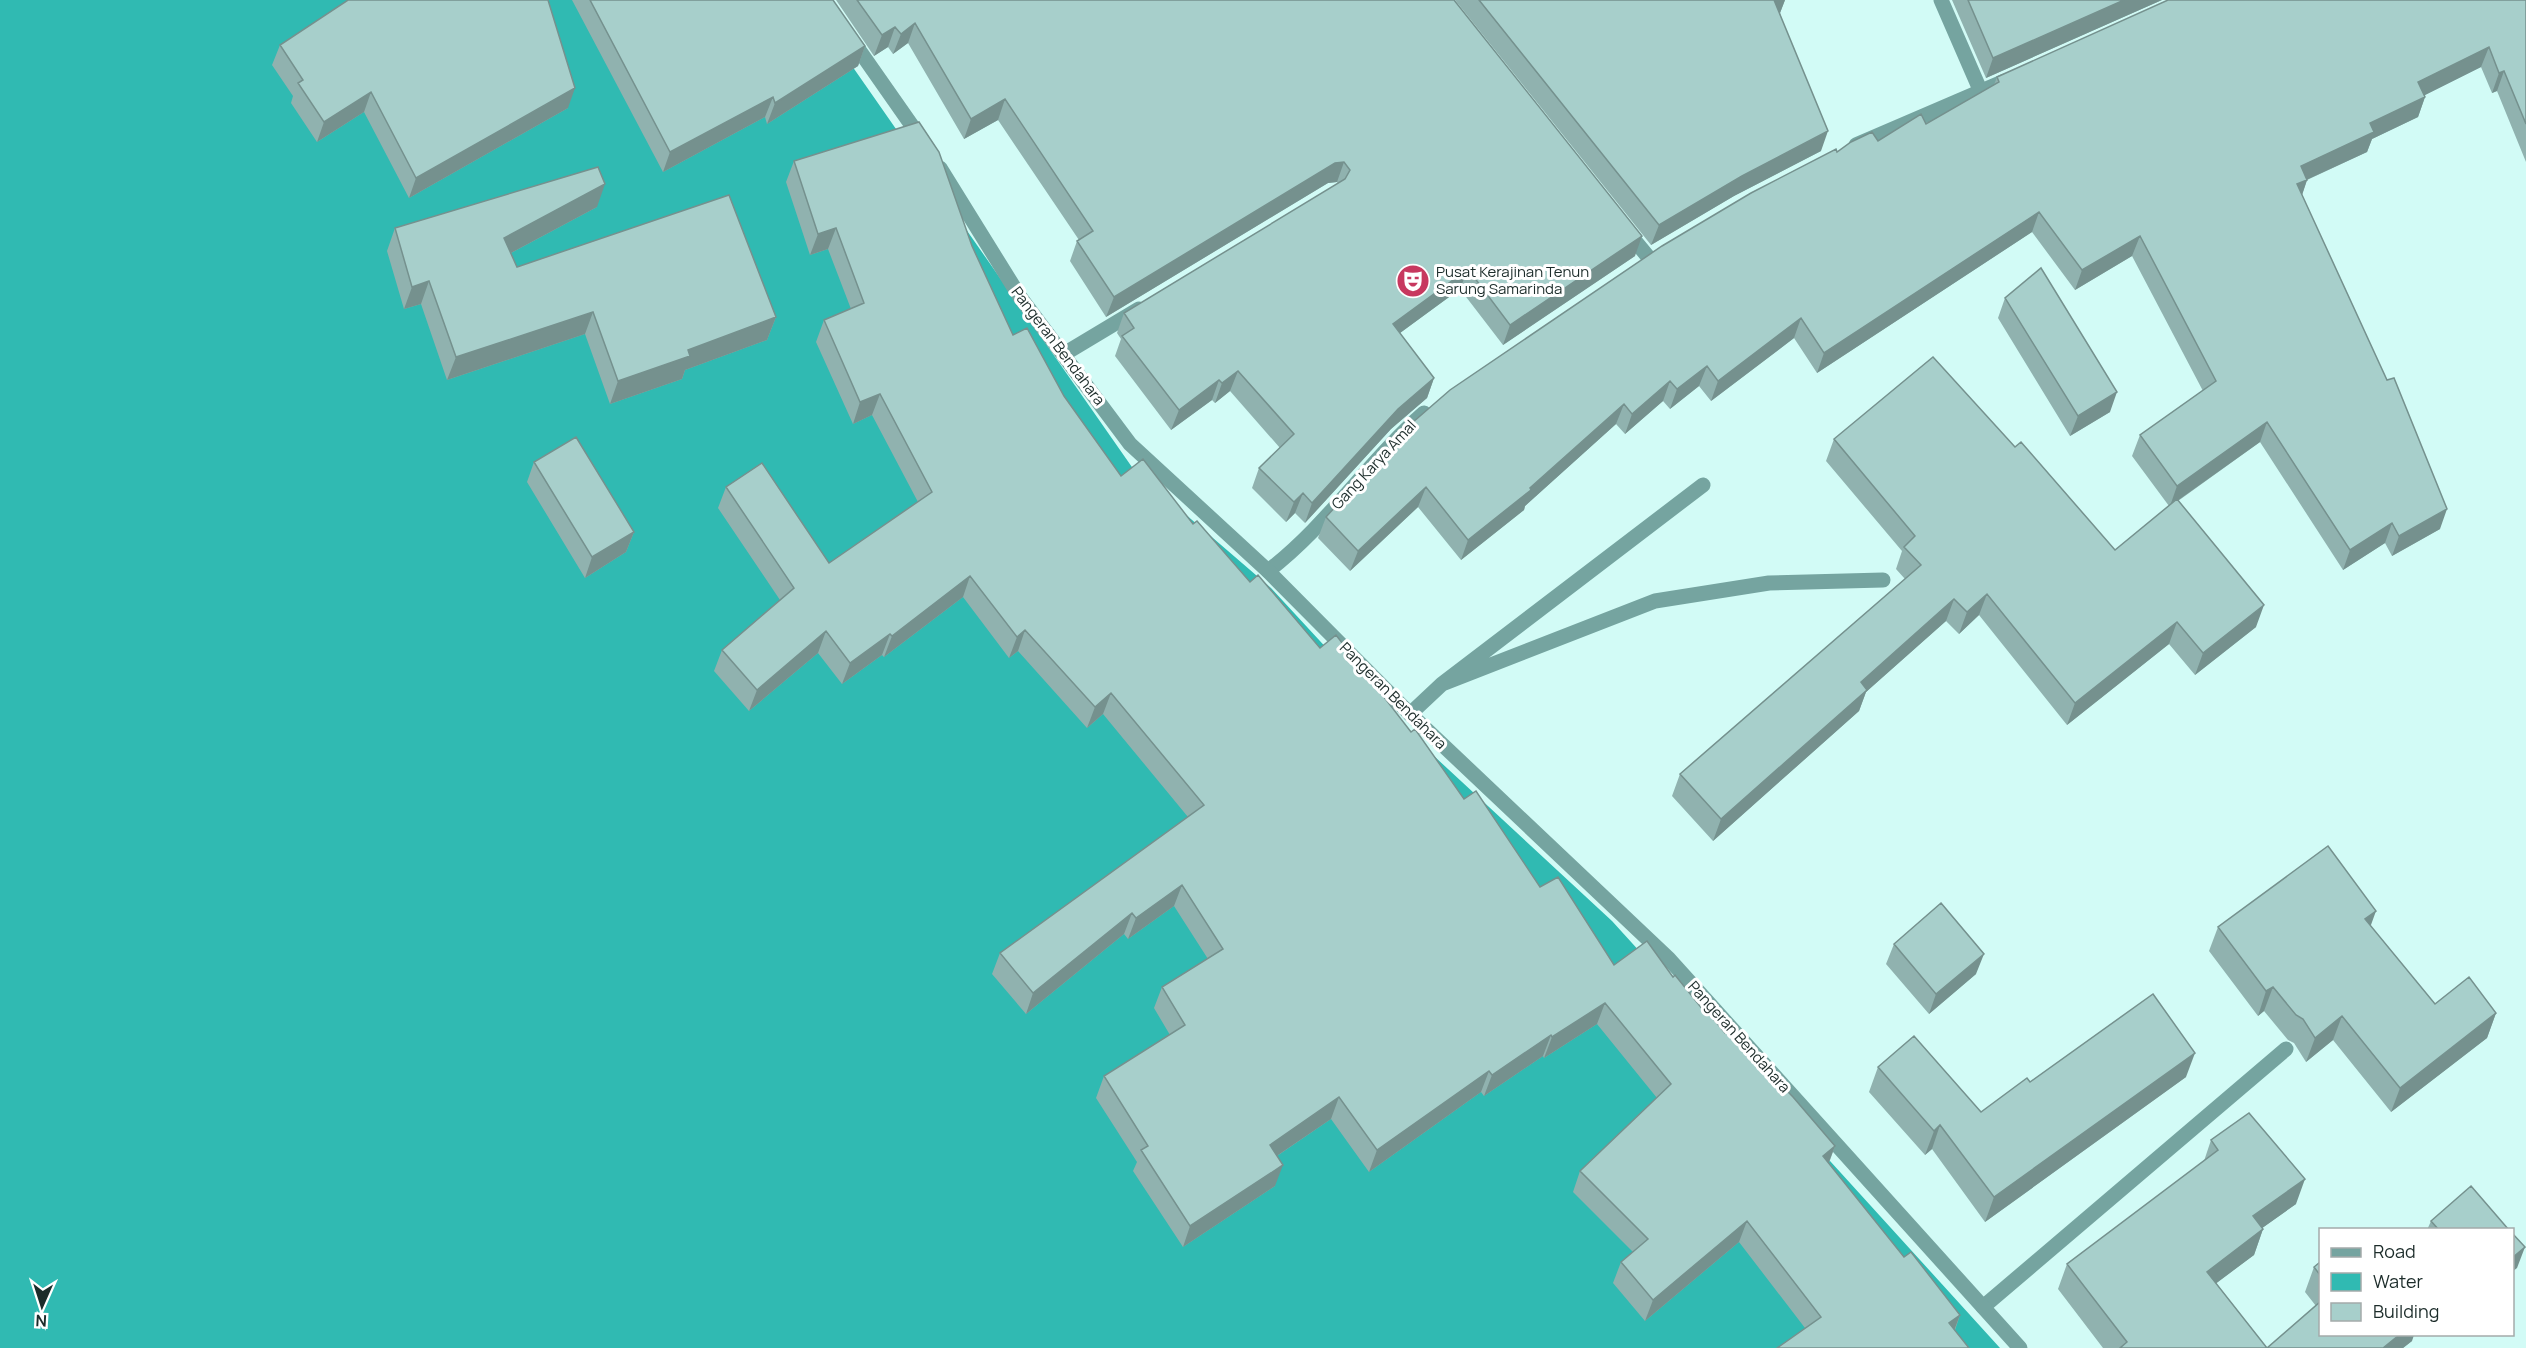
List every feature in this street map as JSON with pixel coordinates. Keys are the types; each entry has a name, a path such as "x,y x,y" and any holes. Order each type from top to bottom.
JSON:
{"street":[{"path":"1941,0 1981,92"},
{"name":"Pangeran Bendahara","path":"842,25 926,147 1020,297 1130,444 1268,571 1410,714 1669,959 2020,1348"},
{"path":"1843,151 2023,73"},
{"path":"1619,221 1648,259"},
{"path":"1064,354 1154,299"},
{"name":"Gang Karya Amal","path":"1268,571 1291,554 1398,436 1437,402"},
{"path":"1410,714 1442,684 1703,485"},
{"path":"1442,684 1655,601 1769,584 1883,580"},
{"path":"1983,1307 2286,1049"}],"water":[{"path":"0,0 806,0 1134,470 1271,588 1380,706 1612,921 2000,1348 0,1348"}],"building":[{"path":"348,0 548,0 575,88 416,178 371,92 324,122 298,83 303,80 280,45"},
{"path":"590,0 833,0 865,46 775,103 773,97 670,152"},
{"path":"857,0 1454,0 1642,236 1510,325 1468,269 1393,324 1434,378 1398,409 1312,503 1303,493 1294,502 1259,468 1294,434 1238,371 1222,383 1219,380 1179,410 1122,336 1134,328 1124,313 1345,179 1350,170 1344,162 1335,163 1114,297 1077,241 1093,231 1005,99 971,119 915,23 901,34 895,27 882,35"},
{"path":"1479,0 1774,0 1828,131 1742,176 1659,225"},
{"path":"1968,0 2124,0 1993,58"},
{"path":"2168,0 2526,0 2526,124 2504,71 2499,73 2489,47 2418,82 2425,97 2370,123 2374,132 2301,166 2307,180 2297,184 2387,380 2394,378 2447,509 2399,536 2392,523 2350,550 2267,422 2177,486 2140,435 2216,381 2140,236 2082,270 2039,212 1824,353 1801,318 1718,381 1707,366 1677,389 1670,381 1632,414 1624,404 1530,488 1531,490 1468,540 1426,487 1358,551 1326,517 1412,423 1450,390 1662,246 1751,193 1836,149 1837,152 1872,132 1878,141 1921,114 1926,124 1999,82 1997,77"},
{"path":"919,122 939,152 972,246 1013,335 1027,328 1064,396 1121,476 1143,459 1193,524 1197,521 1250,582 1258,575 1320,648 1336,635 1411,732 1415,729 1464,799 1476,791 1540,887 1558,877 1614,965 1647,941 1673,977 1675,975 1704,1011 1706,1010 1725,1033 1728,1031 1793,1097 1835,1146 1823,1156 1904,1257 1911,1252 1960,1315 1949,1323 1969,1348 1777,1348 1821,1317 1747,1221 1653,1300 1621,1262 1648,1239 1580,1171 1671,1084 1605,1003 1552,1037 1551,1035 1492,1075 1489,1071 1377,1150 1339,1097 1270,1145 1283,1165 1190,1226 1141,1150 1148,1146 1104,1076 1185,1025 1162,987 1223,949 1182,885 1136,918 1132,913 1033,993 1000,953 1204,805 1111,693 1095,707 1025,630 1017,637 970,576 892,636 890,634 850,663 826,631 757,690 722,650 794,588 726,487 762,463 829,563 932,492 880,394 860,402 824,320 864,303 836,228 818,234 794,161"},
{"path":"598,167 605,184 504,238 517,267 729,195 776,317 688,350 690,356 618,381 593,312 456,357 429,281 412,287 395,228"},
{"path":"2041,268 2117,392 2078,416 2005,298"},
{"path":"1933,357 2015,447 2021,442 2115,550 2177,499 2264,605 2203,653 2177,622 2075,703 1987,594 1967,612 1954,599 1861,682 1867,690 1721,819 1680,774 1921,565 1904,547 1915,536 1834,439"},
{"path":"576,437 634,532 592,557 534,462"},
{"path":"2328,846 2376,911 2365,919 2435,1004 2469,977 2496,1013 2400,1088 2342,1016 2315,1038 2303,1019 2296,1015 2273,987 2266,991 2218,927"},
{"path":"1941,903 1984,954 1936,994 1894,944"},
{"path":"2153,994 2195,1053 1994,1197 1940,1125 1934,1131 1878,1067 1914,1036 1981,1112 2027,1078 2030,1082"},
{"path":"2249,1113 2305,1179 2253,1216 2263,1229 2207,1272 2267,1348 2120,1348 2127,1342 2067,1264 2218,1150 2211,1140"},
{"path":"2471,1186 2507,1228 2437,1228 2431,1221"},
{"path":"2514,1235 2525,1247 2514,1256"},
{"path":"2319,1263 2319,1274 2314,1267"},
{"path":"2319,1303 2319,1336 2398,1336 2383,1348 2267,1348"}],"place":[{"name":"Pusat Kerajinan Tenun Sarung Samarinda","path":"1413,281"}]}
